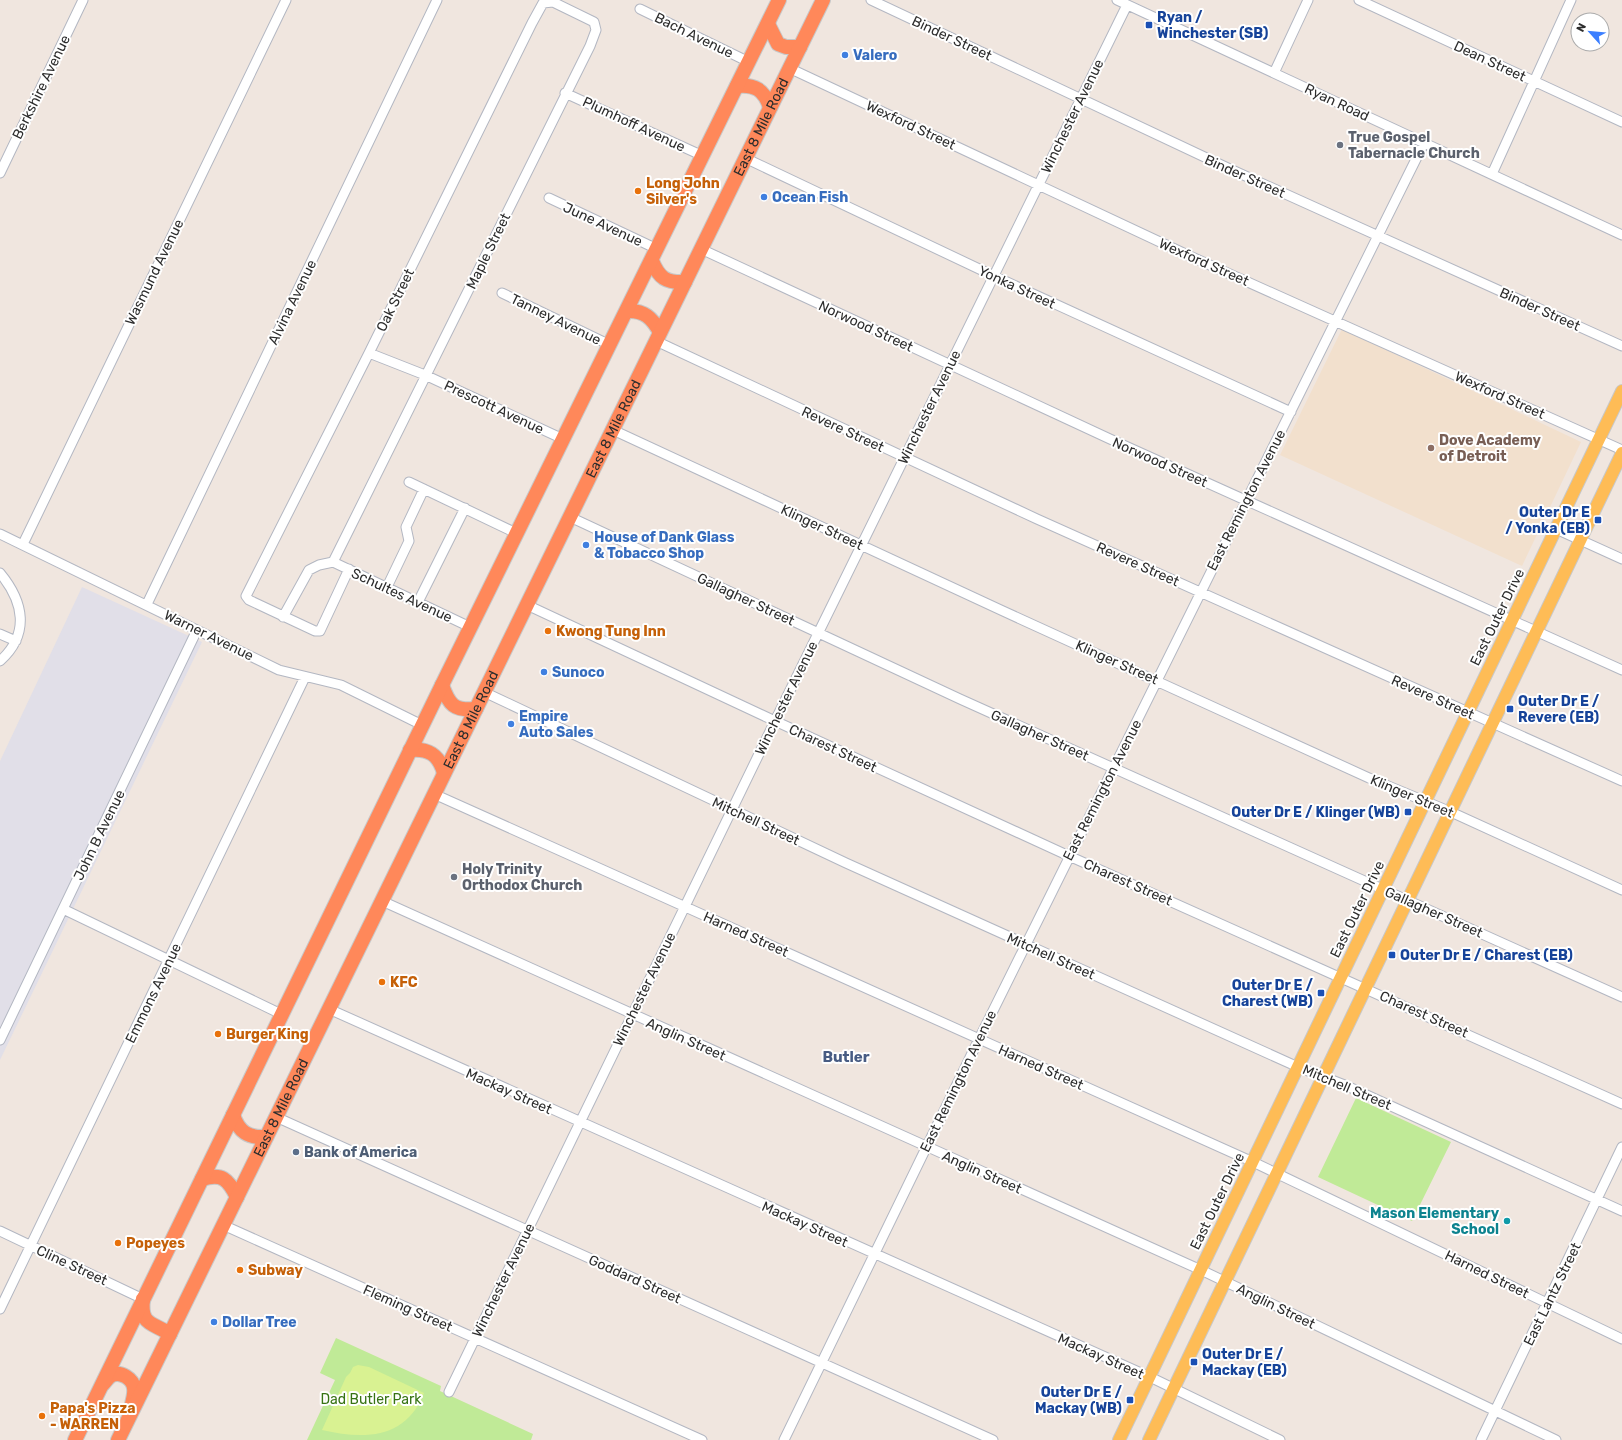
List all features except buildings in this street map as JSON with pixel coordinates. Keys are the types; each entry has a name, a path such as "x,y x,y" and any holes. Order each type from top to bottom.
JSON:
{"highway":[{"path":"75,1440 422,724 627,311 779,0"},
{"name":"East 8 Mile Road","path":"119,1438 823,0"},
{"path":"768,24 778,44 786,47 800,47"},
{"path":"737,86 751,85 760,89 767,99 770,107"},
{"path":"654,255 656,272 664,280 670,282 685,282"},
{"path":"627,311 645,314 654,321 658,336"},
{"path":"442,685 445,696 452,705 462,709 476,709"},
{"path":"410,750 424,749 434,754 442,765 444,773"},
{"path":"233,1115 240,1129 247,1135 266,1137"},
{"path":"202,1179 215,1175 220,1177 229,1183 237,1197"},
{"path":"143,1299 142,1314 154,1327 170,1334"},
{"path":"95,1398 110,1376 120,1374 131,1381 135,1389 119,1438"}],"main road":[{"name":"East Outer Drive","path":"1119,1440 1622,391"},
{"path":"1149,1440 1409,900 1622,451"}],"street":[{"name":"Berkshire Avenue","path":"0,173 83,0"},
{"name":"Wasmund Avenue","path":"23,544 286,0"},
{"name":"Alvina Avenue","path":"147,604 437,0"},
{"name":"Binder Street","path":"871,0 1080,100 1622,346"},
{"name":"Ryan Road","path":"1117,0 1622,235"},
{"path":"1274,73 1308,0"},
{"name":"Dean Street","path":"1359,0 1622,122"},
{"path":"1492,174 1571,0"},
{"name":"Maple Street","path":"333,562 565,93 590,46 596,30 594,22 553,2 543,3"},
{"name":"Oak Street","path":"283,616 249,600 246,596 543,3"},
{"name":"Winchester Avenue","path":"448,1392 774,721 1127,5"},
{"name":"Bach Avenue","path":"640,9 749,62"},
{"name":"Wexford Street","path":"789,68 1038,185 1335,321 1599,439 1622,451"},
{"name":"Plumhoff Avenue","path":"565,93 703,156"},
{"name":"East Remington Avenue","path":"784,1440 1025,944 1424,143"},
{"name":"Yonka Street","path":"745,158 994,276 1291,412"},
{"name":"June Avenue","path":"549,198 654,255"},
{"name":"Norwood Street","path":"701,249 950,365 1622,670"},
{"name":"Tanney Avenue","path":"502,293 610,345"},
{"name":"Revere Street","path":"658,336 904,457 1200,592 1622,781"},
{"name":"Prescott Avenue","path":"369,353 425,375 563,439"},
{"name":"Klinger Street","path":"613,430 1425,803 1451,812 1622,890"},
{"path":"409,482 516,533"},
{"path":"387,587 409,541 406,527 424,489"},
{"path":"418,602 465,508"},
{"name":"Gallagher Street","path":"570,517 818,633 1113,768 1622,997"},
{"path":"1556,529 1622,559"},
{"name":"Warner Avenue","path":"0,534 147,604 279,670 341,685 422,724"},
{"path":"333,562 319,565 309,570 283,616 315,631 320,631 349,569"},
{"name":"Schultes Avenue","path":"333,562 470,627"},
{"path":"0,573 11,587 20,612 21,627 16,641 0,661"},
{"name":"Charest Street","path":"527,605 774,721 1069,856 1622,1104"},
{"name":"John B Avenue","path":"0,1040 197,630"},
{"path":"0,634 16,641"},
{"name":"Emmons Avenue","path":"0,1309 170,960 305,677"},
{"name":"Mitchell Street","path":"484,692 731,810 1298,1067 1324,1076 1622,1211"},
{"name":"Harned Street","path":"434,794 1277,1173 1622,1339"},
{"name":"Anglin Street","path":"382,901 632,1015 1201,1270 1556,1440"},
{"path":"64,909 281,1014"},
{"name":"Mackay Street","path":"329,1009 1150,1378 1280,1440"},
{"name":"Goddard Street","path":"276,1117 994,1440"},
{"name":"East Lantz Street","path":"1481,1440 1622,1147"},
{"name":"Fleming Street","path":"223,1225 702,1440"},
{"name":"Cline Street","path":"0,1231 143,1299"}],"shaded area":[{"name":"Dove Academy of Detroit","path":"1342,329 1581,442 1522,566 1280,455"},
{"path":"82,587 202,642 0,1060 0,761"}],"green space":[{"path":"1356,1098 1451,1142 1412,1221 1318,1177"},
{"name":"Dad Butler Park","path":"336,1338 441,1386 440,1391 533,1434 531,1440 307,1440 335,1380 320,1373"},
{"path":"358,1365 369,1367 424,1393 416,1408 407,1420 395,1428 368,1435 354,1435 322,1430 346,1377 353,1367"}],"place":[{"name":"Ryan / Winchester (SB)","path":"1149,25"},
{"name":"Valero","path":"845,55"},
{"name":"True Gospel Tabernacle Church","path":"1340,145"},
{"name":"Long John Silver's","path":"638,191"},
{"name":"Ocean Fish","path":"764,197"},
{"name":"Dove Academy of Detroit","path":"1431,448"},
{"name":"Outer Dr E / Yonka (EB)","path":"1598,520"},
{"name":"House of Dank Glass & Tobacco Shop","path":"586,545"},
{"name":"Kwong Tung Inn","path":"548,631"},
{"name":"Sunoco","path":"544,672"},
{"name":"Outer Dr E / Revere (EB)","path":"1510,709"},
{"name":"Empire Auto Sales","path":"511,724"},
{"name":"Outer Dr E / Klinger (WB)","path":"1408,812"},
{"name":"Holy Trinity Orthodox Church","path":"454,877"},
{"name":"Outer Dr E / Charest (EB)","path":"1392,955"},
{"name":"KFC","path":"382,982"},
{"name":"Outer Dr E / Charest (WB)","path":"1321,993"},
{"name":"Burger King","path":"218,1034"},
{"name":"Bank of America","path":"296,1152"},
{"name":"Mason Elementary School","path":"1507,1221"},
{"name":"Popeyes","path":"118,1243"},
{"name":"Subway","path":"240,1270"},
{"name":"Dollar Tree","path":"214,1322"},
{"name":"Outer Dr E / Mackay (EB)","path":"1194,1362"},
{"name":"Outer Dr E / Mackay (WB)","path":"1130,1400"},
{"name":"Papa's Pizza - WARREN","path":"42,1416"}],"district":[{"name":"Butler","path":"846,1057"}]}
